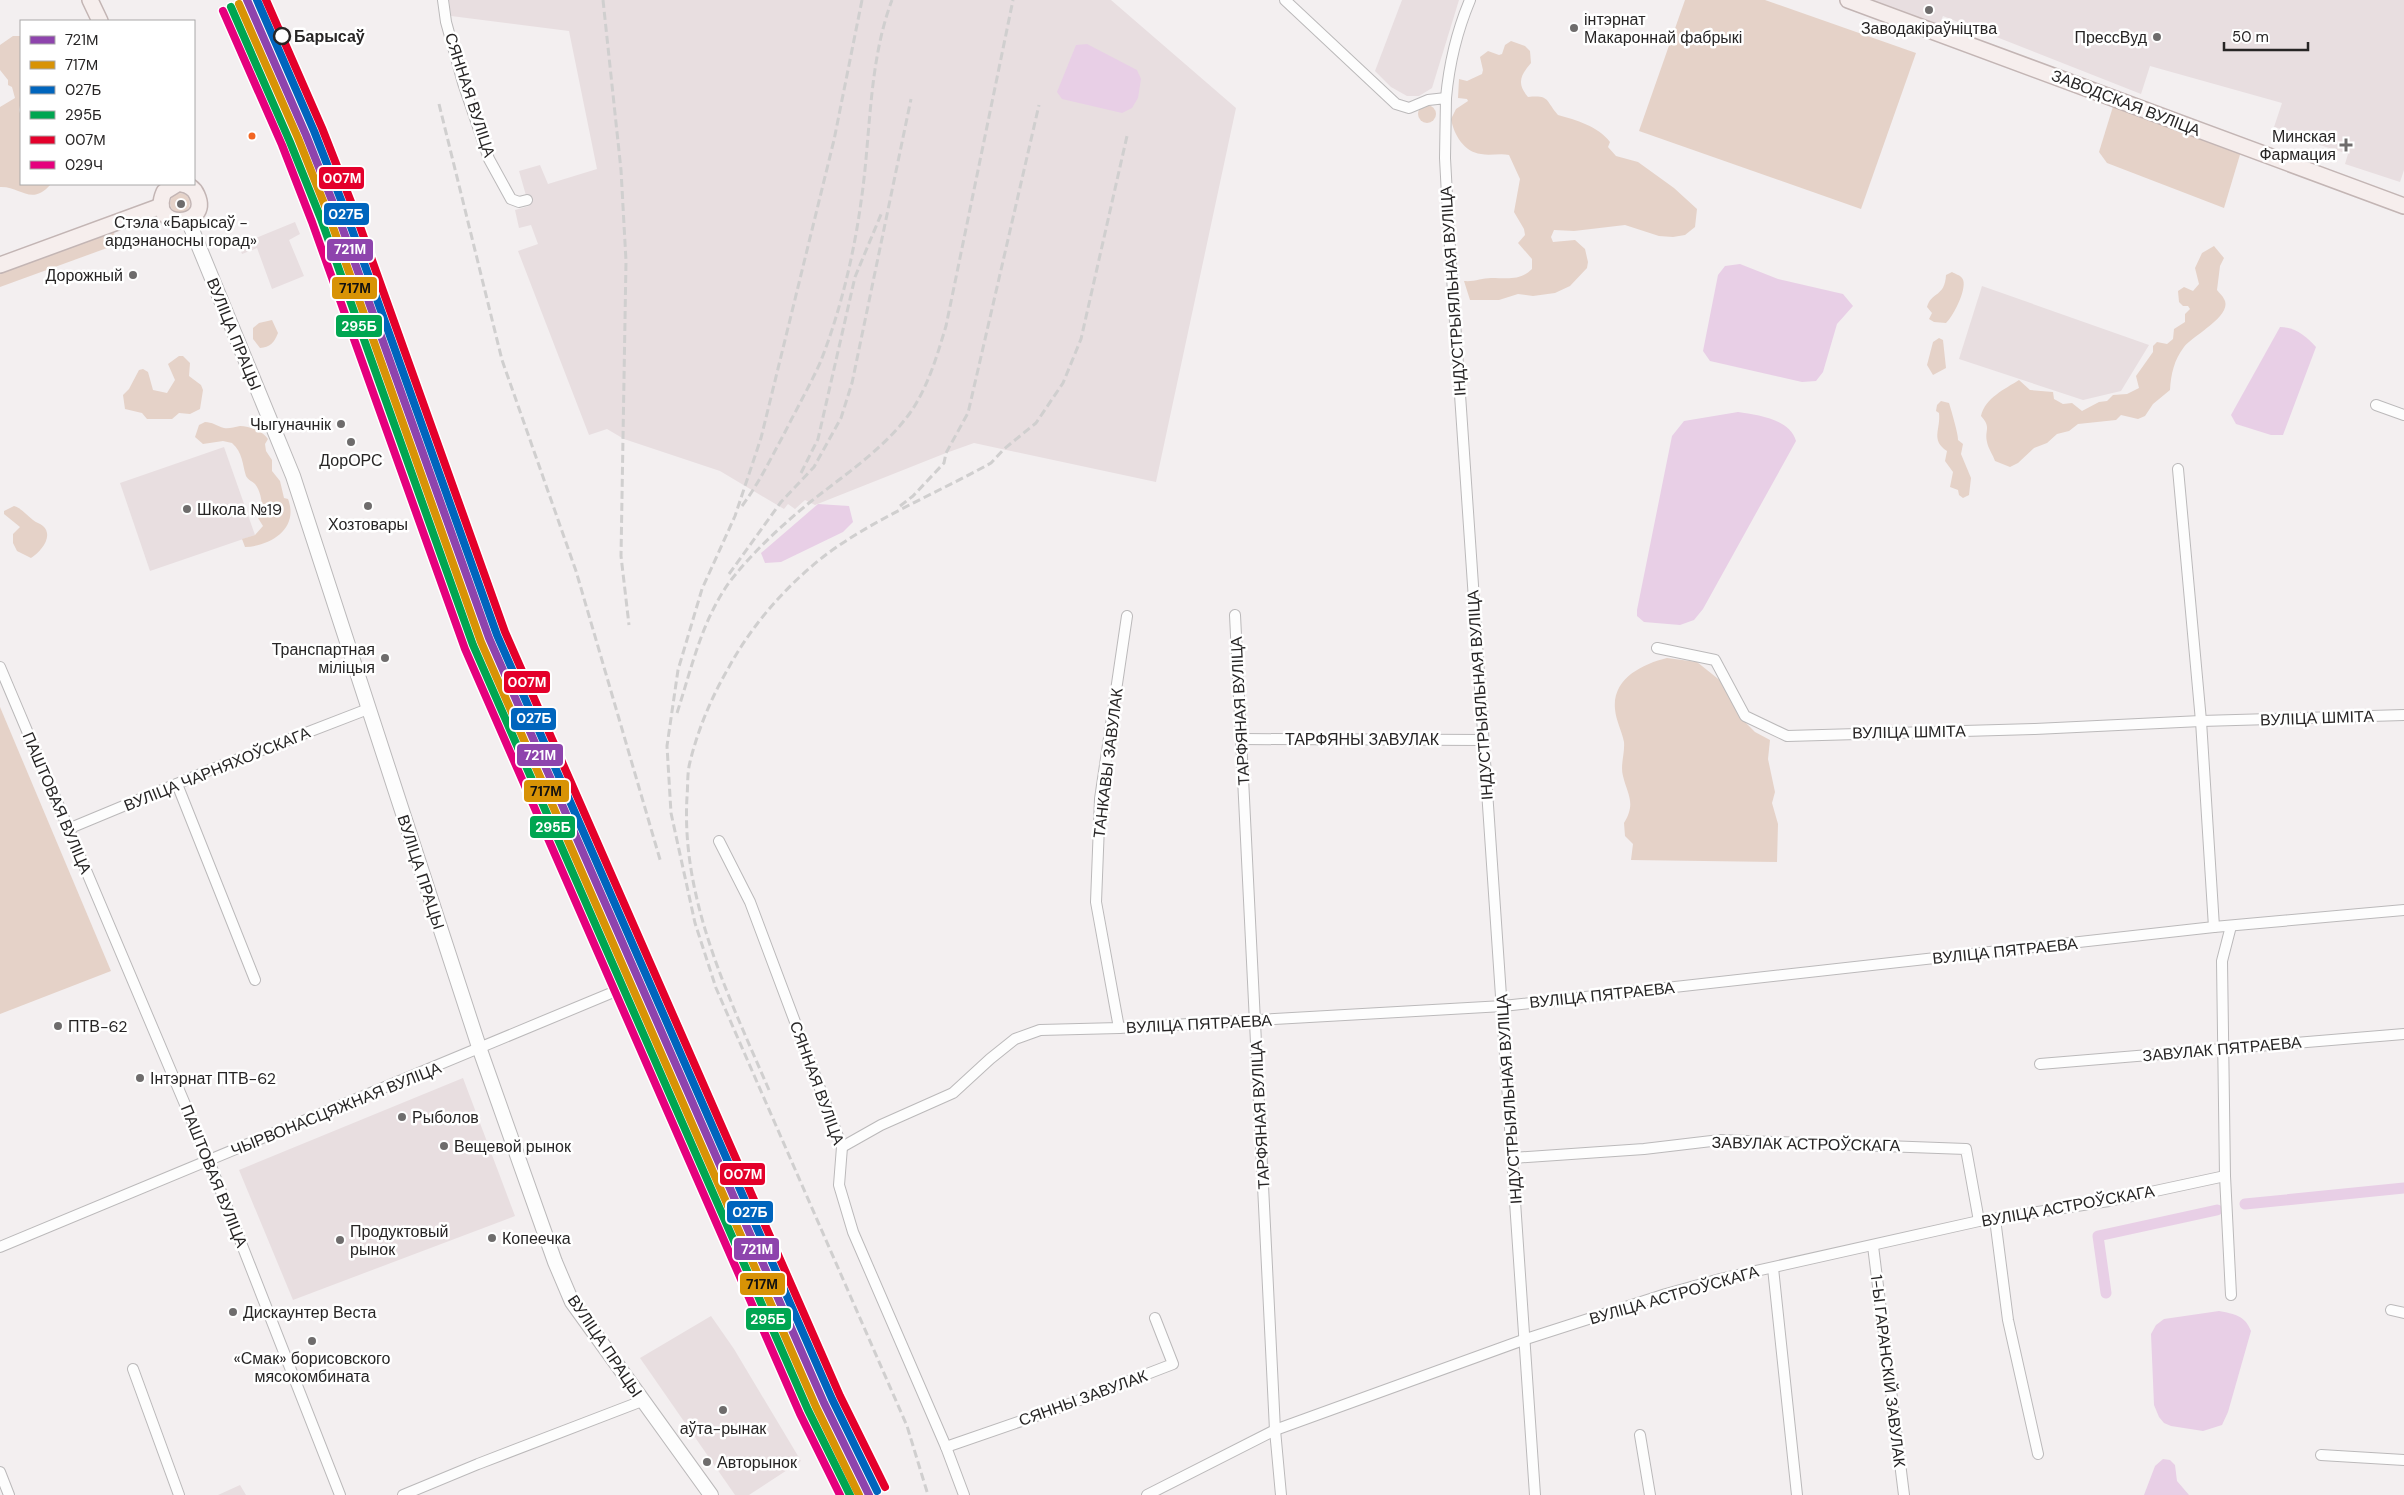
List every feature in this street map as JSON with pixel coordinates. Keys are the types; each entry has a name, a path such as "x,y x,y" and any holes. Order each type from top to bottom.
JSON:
{"main road":[{"path":"90,0 100,20"},
{"name":"ЗАВОДСКАЯ ВУЛІЦА","path":"1848,0 2404,206"},
{"path":"174,185 164,192 161,206 170,218 175,221 188,220 197,210 198,198 191,187 181,185"},
{"path":"0,265 161,206"},
{"name":"ВУЛІЦА ПРАЦЫ","path":"188,220 293,476 480,1050 555,1262 572,1302 710,1495"}],"street":[{"name":"СЯННАЯ ВУЛІЦА","path":"443,0 446,22 463,83 489,159 511,200 519,202 527,200"},
{"path":"1285,0 1396,104 1409,108 1428,100 1446,98"},
{"name":"ІНДУСТРЫЯЛЬНАЯ ВУЛІЦА","path":"1470,0 1462,20 1446,98 1445,158 1447,205 1526,1339 1535,1495"},
{"path":"2376,405 2404,415"},
{"path":"2178,469 2201,721 2214,927"},
{"name":"ТАРФЯНАЯ ВУЛІЦА","path":"1236,615 1276,1430 1281,1495"},
{"name":"ТАНКАВЫ ЗАВУЛАК","path":"1118,1028 1096,902 1100,800 1127,616"},
{"name":"ВУЛІЦА ШМІТА","path":"1656,648 1715,660 1745,716 1788,736 2404,715"},
{"name":"ПАШТОВАЯ ВУЛІЦА","path":"0,667 209,1161 340,1495"},
{"name":"ВУЛІЦА ЧАРНЯХОЎСКАГА","path":"68,829 368,709"},
{"name":"ТАРФЯНЫ ЗАВУЛАК","path":"1241,739 1483,740"},
{"path":"178,784 256,980"},
{"name":"СЯННАЯ ВУЛІЦА","path":"720,841 750,902 842,1146 839,1185 853,1232 946,1447 964,1495"},
{"name":"ВУЛІЦА ПЯТРАЕВА","path":"842,1146 881,1125 953,1092 990,1058 1015,1039 1040,1030 1256,1021 1503,1006 2214,927 2404,910"},
{"path":"2231,926 2222,961 2225,1176 2231,1295"},
{"name":"ЧЫРВОНАСЦЯЖНАЯ ВУЛІЦА","path":"0,1247 480,1050 616,992"},
{"name":"ЗАВУЛАК ПЯТРАЕВА","path":"2040,1064 2404,1034"},
{"name":"ЗАВУЛАК АСТРОЎСКАГА","path":"1513,1158 1644,1150 1720,1140 1966,1149 1980,1221"},
{"name":"ВУЛІЦА АСТРОЎСКАГА","path":"1147,1495 1276,1430 1526,1339 1666,1294 1980,1221 2109,1201 2225,1176"},
{"path":"1995,1219 2008,1320 2038,1454"},
{"name":"1-Ы ГАРАНСКІЙ ЗАВУЛАК","path":"1872,1246 1904,1495"},
{"path":"1773,1268 1797,1495"},
{"path":"2391,1310 2404,1313"},
{"name":"СЯННЫ ЗАВУЛАК","path":"946,1447 1056,1409 1173,1364 1155,1318"},
{"path":"133,1369 179,1495"},
{"path":"404,1495 478,1464 642,1401"},
{"path":"1640,1435 1650,1495"},
{"path":"2321,1455 2404,1460"},
{"path":"0,1472 9,1495"}],"shaded area":[{"path":"449,0 1111,0 1236,108 1156,482 974,443 815,505 805,500 795,509 788,504 784,509 720,471 624,439 607,429 589,435 518,251 538,244 531,225 519,228 515,210 529,206 519,171 540,165 548,184 597,169 569,31 451,16"},
{"path":"1402,0 1459,0 1432,88 1419,96 1407,96 1391,87 1375,71"},
{"path":"1685,0 1765,0 1916,53 1861,209 1639,131"},
{"path":"1871,0 2404,0 2404,170 2400,182 2345,164 2348,154 2301,139 2302,135 2274,127 2282,103 2150,66 2141,94 1943,16 1939,25"},
{"path":"13,36 20,36 20,185 50,185 38,194 26,194 14,189 0,187 0,107 15,98 12,87 8,85 8,80 0,70 0,45"},
{"path":"1511,41 1525,46 1530,51 1531,63 1521,79 1522,87 1528,97 1544,98 1558,115 1593,128 1610,142 1608,147 1616,156 1638,162 1674,188 1697,209 1695,227 1685,235 1673,237 1659,236 1625,225 1574,231 1554,230 1551,237 1553,242 1575,240 1585,249 1588,262 1587,268 1570,286 1555,293 1533,296 1518,294 1499,300 1470,300 1464,281 1488,278 1513,278 1523,275 1532,269 1532,259 1518,243 1525,235 1524,229 1514,212 1520,179 1509,155 1484,155 1470,150 1457,137 1451,119 1456,109 1468,101 1467,99 1458,98 1459,79 1467,81 1482,74 1480,57 1488,51 1499,55 1502,54 1505,45"},
{"path":"1087,44 1137,70 1141,79 1138,98 1132,108 1122,113 1062,99 1057,92 1076,45"},
{"path":"2115,100 2242,148 2224,208 2107,163 2099,152"},
{"path":"1427,105 1433,108 1436,114 1433,120 1427,123 1421,120 1418,114 1421,108"},
{"path":"180,193 187,196 190,203 187,210 180,213 173,210 170,203 173,196"},
{"path":"295,222 300,234 289,240 304,276 272,289 257,248 242,254 239,245"},
{"path":"113,230 118,244 0,287 0,272"},
{"path":"2214,246 2224,258 2220,266 2217,290 2224,299 2223,312 2211,325 2184,347 2174,367 2170,390 2153,404 2145,416 2138,419 2121,415 2116,420 2078,424 2069,431 2057,434 2047,443 2034,448 2018,463 2010,467 1995,461 1988,447 1986,438 1987,426 1981,416 1991,399 2019,380 2030,390 2053,392 2054,399 2063,404 2072,403 2082,411 2099,402 2107,401 2113,395 2127,394 2139,388 2136,376 2153,352 2153,346 2157,342 2167,344 2173,339 2174,329 2185,322 2185,314 2190,309 2179,302 2178,291 2184,287 2193,291 2199,284 2195,268 2202,253"},
{"path":"1740,264 1778,279 1843,294 1853,306 1837,324 1823,372 1816,381 1802,382 1710,361 1703,351 1718,275 1725,266"},
{"path":"1952,272 1959,275 1964,282 1962,294 1956,308 1946,323 1934,322 1929,319 1932,313 1927,307 1929,302 1941,291 1946,275"},
{"path":"1982,286 2149,345 2121,391 2083,400 1959,359"},
{"path":"272,320 278,333 271,344 260,348 253,339 253,328 259,323"},
{"path":"2280,327 2300,333 2316,347 2283,435 2271,435 2236,424 2231,415"},
{"path":"1939,338 1943,340 1946,368 1933,375 1927,365 1933,342"},
{"path":"179,356 183,356 190,363 189,376 201,385 203,390 200,409 190,414 179,413 172,419 147,419 142,413 125,409 123,395 129,389 139,370 143,369 148,372 153,390 167,393 175,380 168,364"},
{"path":"1941,401 1949,403 1958,440 1963,444 1961,454 1971,478 1969,495 1963,498 1959,495 1958,490 1950,487 1953,472 1945,461 1947,451 1939,443 1937,434 1939,413 1936,411 1937,405"},
{"path":"1738,412 1772,419 1780,423 1793,434 1796,441 1703,609 1694,620 1680,625 1644,622 1637,616 1637,610 1672,436 1684,421"},
{"path":"205,422 226,428 247,427 259,431 266,436 268,439 265,444 266,451 272,460 272,471 280,481 284,498 288,499 290,509 290,519 281,534 265,543 245,547 242,539 255,535 263,526 258,518 262,515 260,495 255,484 246,476 240,454 232,443 223,441 203,444 195,437 199,425"},
{"name":"Школа №19","path":"224,447 255,535 150,571 120,483"},
{"path":"818,504 849,506 853,522 843,532 781,562 765,563 761,553"},
{"path":"14,506 42,525 46,530 47,539 45,544 31,558 17,551 13,543 13,534 20,527 4,514 4,511"},
{"path":"1667,658 1697,662 1722,682 1736,710 1746,723 1755,732 1770,740 1768,759 1775,792 1772,803 1778,824 1777,862 1631,860 1633,844 1625,836 1624,823 1630,810 1630,800 1622,772 1624,742 1615,709 1615,698 1618,689 1630,674 1648,664"},
{"path":"0,707 111,971 0,1014"},
{"path":"463,1078 515,1216 293,1300 239,1170"},
{"path":"2219,1311 2242,1318 2251,1331 2228,1412 2222,1425 2203,1431 2171,1426 2164,1423 2154,1405 2151,1334 2156,1325 2164,1319"},
{"name":"аўта-рынак","path":"711,1316 734,1349 801,1461 749,1495 735,1495 640,1358"},
{"path":"2163,1459 2170,1460 2175,1465 2177,1481 2189,1495 2144,1495 2155,1466"},
{"path":"240,1485 246,1495 218,1495"}],"waterway":[{"path":"2245,1204 2404,1188"},
{"path":"2106,1293 2098,1236 2217,1210"}],"railway":[{"path":"603,0 621,170 626,261 621,556 629,625"},
{"path":"862,0 834,140 761,438 735,516 702,589 678,670 667,746 671,813 695,923 716,988 907,1426 928,1495"},
{"path":"742,506 784,434 816,372 840,304 858,222 878,49 892,0"},
{"path":"677,713 705,627 712,611 731,580 758,549 788,521 888,439 910,413 922,393 946,326 1013,0"},
{"path":"729,574 781,502 814,467 841,418 852,383 911,99"},
{"path":"439,104 502,360 576,571 661,863"},
{"path":"900,506 913,496 944,463 946,453 968,413 1039,105"},
{"path":"769,1090 724,984 700,910 692,873 687,835 688,775 701,725 723,678 748,636 770,608 809,569 823,557 862,531 991,463 1004,449 1036,423 1063,383 1081,339 1127,136"},
{"path":"801,473 818,439 855,277 882,212"}],"transit line":[{"name":"721М","path":"247,0 306,135 337,213 489,638 824,1403 869,1495"},
{"name":"027Б","path":"257,0 314,131 345,210 497,635 832,1399 877,1491"},
{"name":"007М","path":"266,0 322,128 353,207 505,632 840,1396 885,1487"},
{"name":"717М","path":"239,4 298,138 329,216 481,642 816,1407 859,1495"},
{"name":"295Б","path":"231,7 290,142 321,219 473,645 808,1410 850,1495"},
{"name":"029Ч","path":"223,11 282,145 312,222 465,649 800,1414 840,1495"}],"place":[{"name":"Заводакіраўніцтва","path":"1929,10"},
{"name":"інтэрнат Макароннай фабрыкі","path":"1574,28"},
{"name":"Барысаў","path":"282,36"},
{"name":"ПрессВуд","path":"2157,37"},
{"name":"Минская Фармация","path":"2346,145"},
{"name":"Стэла «Барысаў - ардэнаносны горад»","path":"181,204"},
{"name":"Дорожный","path":"133,275"},
{"name":"Чыгуначнік","path":"341,424"},
{"name":"ДорОРС","path":"351,442"},
{"name":"Хозтовары","path":"368,506"},
{"name":"Школа №19","path":"187,509"},
{"name":"Транспартная міліцыя","path":"385,658"},
{"name":"ПТВ-62","path":"58,1026"},
{"name":"Інтэрнат ПТВ-62","path":"140,1078"},
{"name":"Рыболов","path":"402,1117"},
{"name":"Вещевой рынок","path":"444,1146"},
{"name":"Копеечка","path":"492,1238"},
{"name":"Продуктовый рынок","path":"340,1240"},
{"name":"Дискаунтер Веста","path":"233,1312"},
{"name":"«Смак» борисовского мясокомбината","path":"312,1341"},
{"name":"аўта-рынак","path":"723,1410"},
{"name":"Авторынок","path":"707,1462"}]}
